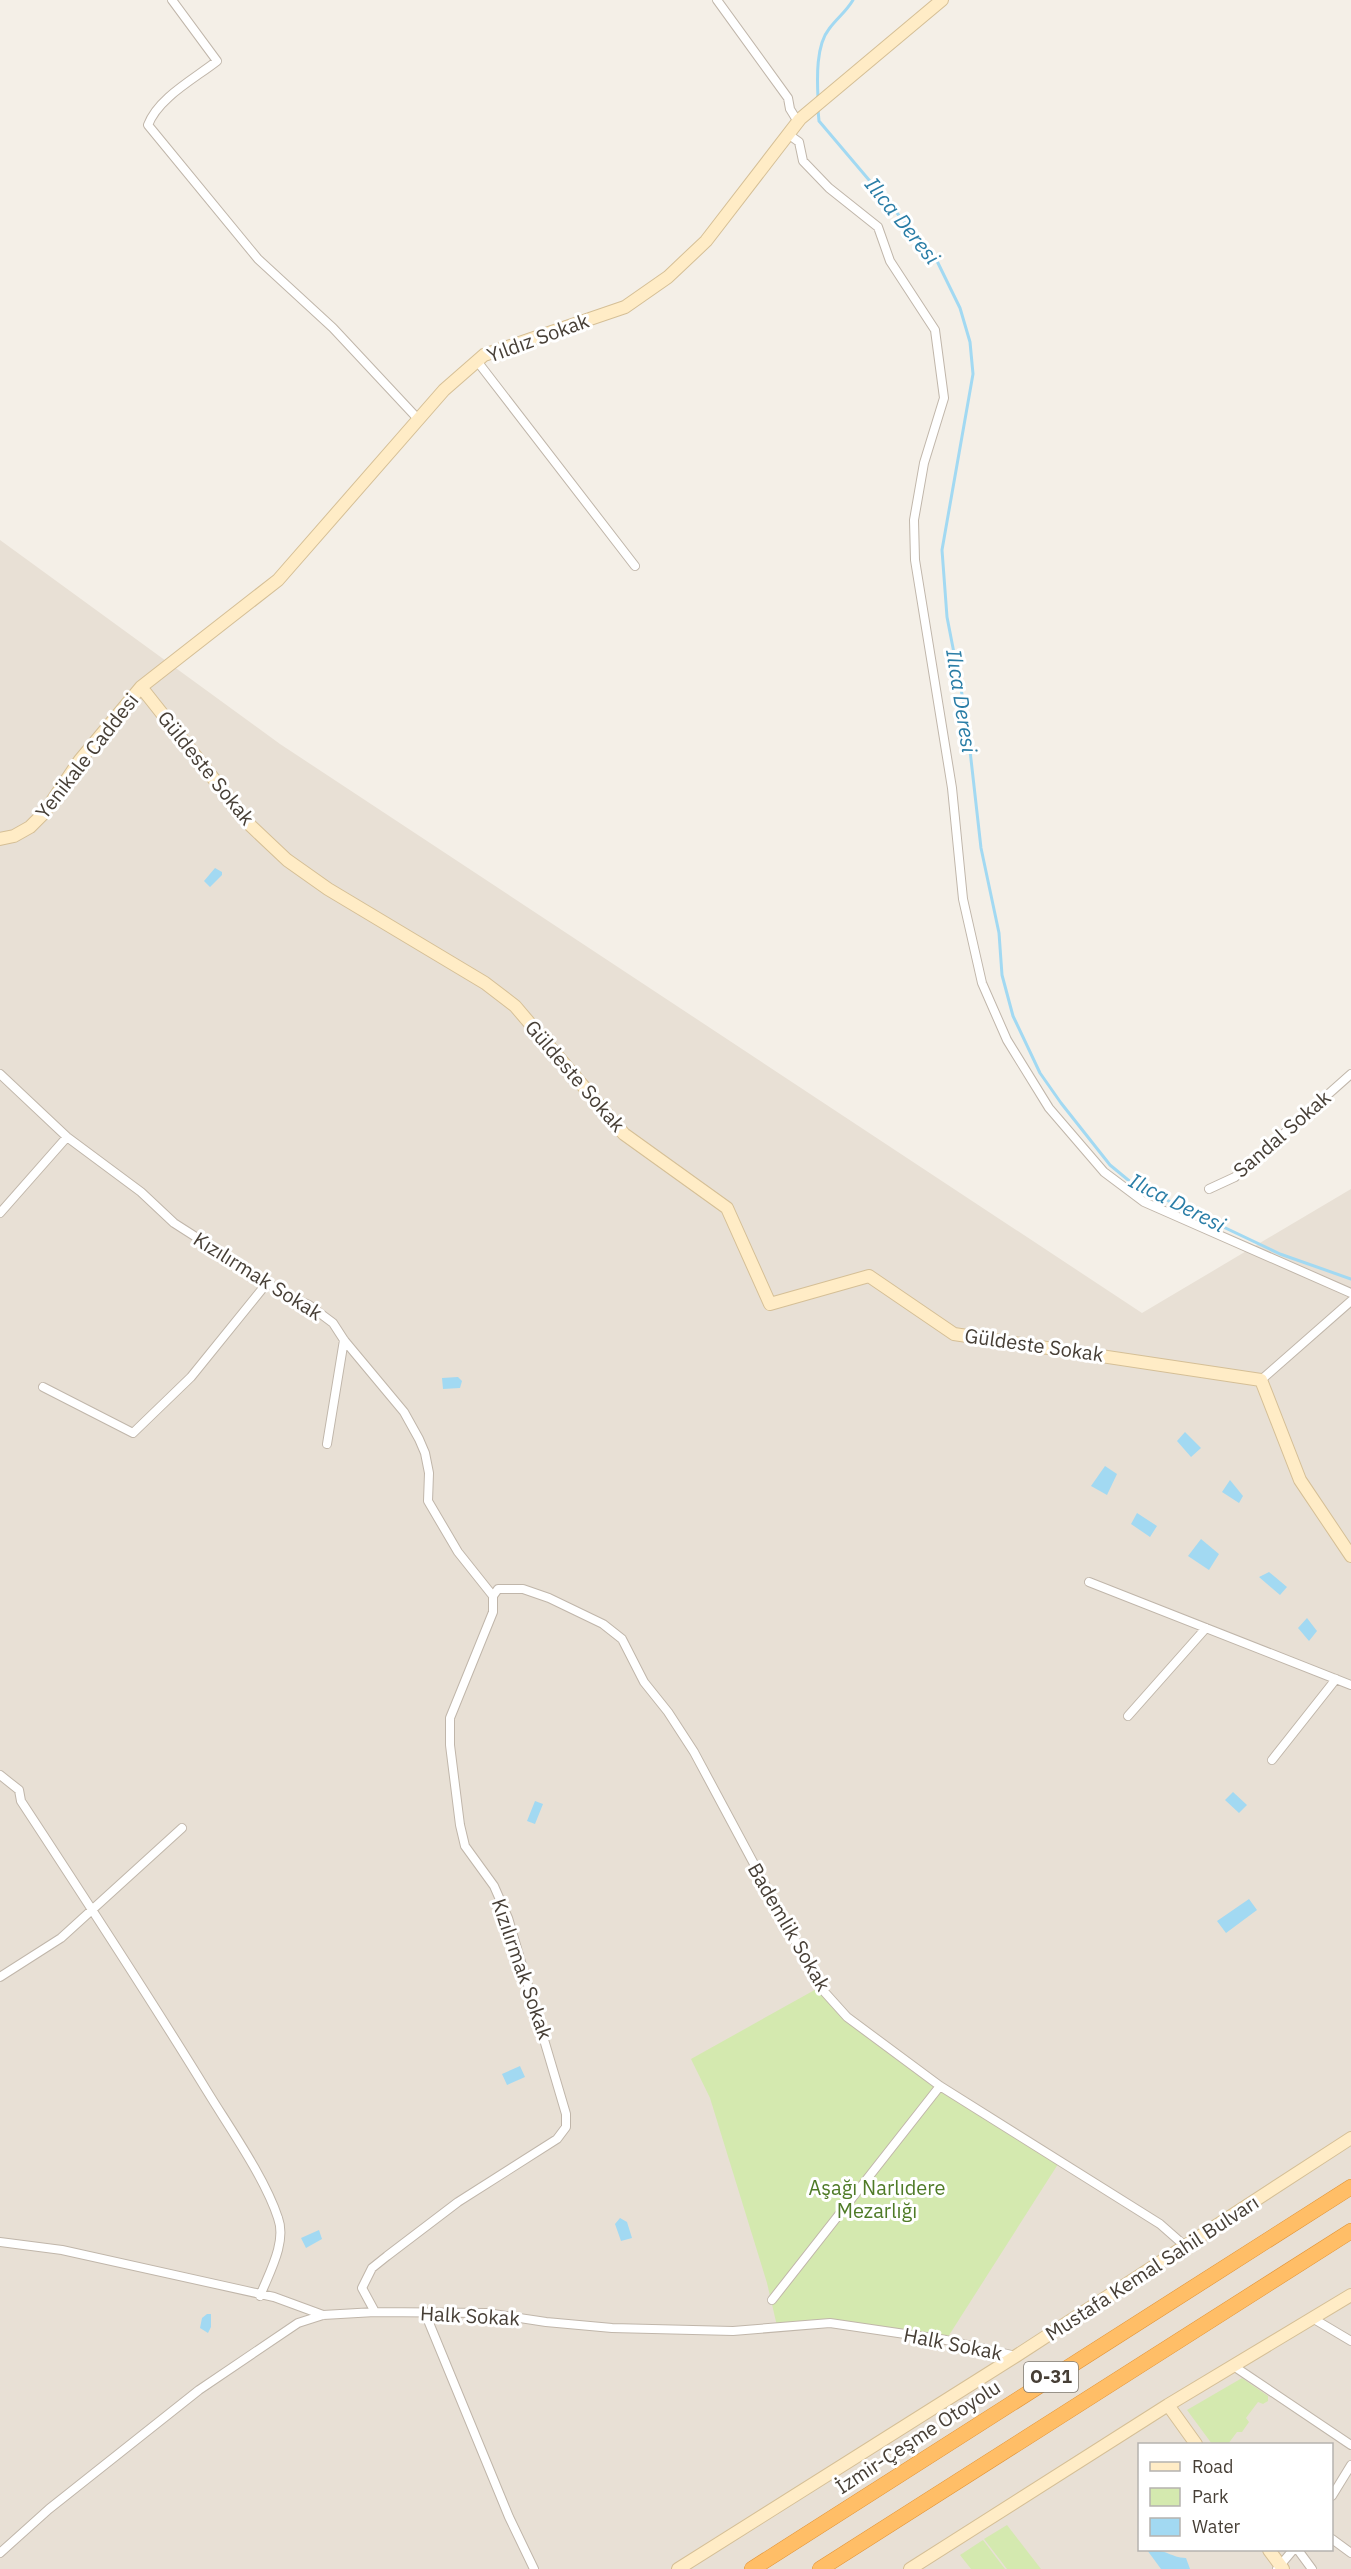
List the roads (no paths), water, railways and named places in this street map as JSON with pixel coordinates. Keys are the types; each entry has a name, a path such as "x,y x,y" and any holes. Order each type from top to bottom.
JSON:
{"highway":[{"name":"İzmir-Çeşme Otoyolu","path":"752,2569 1351,2187"},
{"name":"O-31","path":"820,2569 1351,2231"}],"street":[{"path":"172,0 217,61 163,104 152,115 148,125 258,259 333,328 418,419"},
{"path":"717,0 788,98 790,109 799,120"},
{"name":"Yıldız Sokak","path":"141,687 278,580 444,390 484,355 625,308 659,283 706,241 799,120 942,0"},
{"path":"788,134 798,142 803,161 829,188 878,226 890,261 935,330 944,398 922,474 914,520 915,560 952,788 963,899 982,983 1007,1041 1049,1108 1104,1172 1144,1202 1351,1293"},
{"path":"477,361 635,566"},
{"name":"Yenikale Caddesi","path":"0,839 14,836 30,827 44,813 80,760 141,687"},
{"name":"Güldeste Sokak","path":"141,687 251,826 287,860 328,889 485,983 515,1006 624,1134 727,1208 770,1304 869,1276 954,1334 1261,1380"},
{"name":"Kızılırmak Sokak","path":"0,1074 67,1137 141,1192 174,1223 267,1283 309,1305 333,1323 344,1341 404,1412 425,1453 428,1501 458,1552 493,1596 493,1612 450,1718 460,1825 465,1846 494,1886 508,1918 545,2038 566,2114 566,2127 557,2139 458,2202 372,2268 363,2288 375,2312"},
{"name":"Sandal Sokak","path":"1209,1189 1235,1177 1351,1074"},
{"path":"0,1213 67,1137"},
{"path":"43,1387 133,1433 191,1377 267,1283"},
{"path":"1351,1301 1261,1380 1299,1480 1351,1556"},
{"path":"327,1444 344,1341"},
{"path":"1089,1582 1351,1685"},
{"name":"Bademlik Sokak","path":"493,1596 498,1588 523,1589 603,1624 622,1639 644,1682 668,1712 694,1752 820,1987 847,2017 940,2086 1160,2224 1185,2246"},
{"path":"1128,1716 1206,1628"},
{"path":"1272,1760 1336,1679"},
{"path":"0,1774 19,1790 21,1801 92,1908 251,2164 279,2218 281,2232 279,2241 260,2296"},
{"path":"0,1977 61,1938 182,1828"},
{"path":"772,2300 940,2086"},
{"name":"Mustafa Kemal Sahil Bulvarı","path":"678,2569 1016,2356 1351,2138"},
{"path":"0,2242 62,2250 260,2296 274,2297 323,2315"},
{"path":"910,2569 1168,2405 1235,2367 1351,2295"},
{"name":"Halk Sokak","path":"0,2553 49,2509 199,2390 298,2323 323,2315 375,2312 487,2313 546,2322 612,2328 733,2331 830,2323 946,2340 1016,2356"},
{"path":"425,2313 509,2517 534,2569"},
{"path":"1314,2319 1351,2341"},
{"path":"1235,2367 1351,2445"},
{"path":"1168,2405 1195,2443"},
{"path":"1333,2494 1351,2465"},
{"path":"1333,2540 1351,2553"},
{"path":"1270,2551 1280,2568 1295,2551"},
{"path":"1297,2551 1312,2569"}],"water":[{"path":"215,868 222,872 222,875 210,887 204,881"},
{"path":"458,1377 462,1381 460,1388 443,1389 442,1378"},
{"path":"1185,1432 1201,1448 1191,1457 1177,1441"},
{"path":"1105,1466 1117,1474 1107,1495 1091,1486"},
{"path":"1230,1480 1243,1496 1239,1503 1222,1492"},
{"path":"1137,1513 1157,1526 1150,1537 1131,1524"},
{"path":"1201,1539 1219,1554 1209,1570 1188,1556"},
{"path":"1269,1572 1287,1587 1280,1595 1259,1577"},
{"path":"1307,1618 1317,1631 1309,1641 1298,1628"},
{"path":"1233,1792 1247,1805 1239,1813 1225,1800"},
{"path":"535,1801 543,1804 535,1824 527,1821"},
{"path":"1249,1899 1257,1910 1226,1933 1217,1921"},
{"path":"520,2066 525,2077 507,2085 502,2074"},
{"path":"620,2218 627,2222 632,2238 621,2241 615,2224"},
{"path":"319,2230 322,2239 306,2248 301,2238"},
{"path":"211,2314 211,2327 208,2333 200,2328 202,2318"},
{"path":"1148,2551 1160,2551 1186,2558 1190,2569 1161,2569"}],"waterway":[{"name":"Ilıca Deresi","path":"818,98 818,62 822,44 829,29 853,0"},
{"name":"Ilıca Deresi","path":"818,110 819,121 936,259 960,308 970,342 973,374 942,550 947,617 966,715 981,848 999,933 1002,975 1013,1016 1040,1073 1061,1103 1110,1165 1133,1184 1280,1254 1351,1279"}],"park label":[{"name":"Aşağı Narlıdere Mezarlığı","path":"877,2200"}]}
